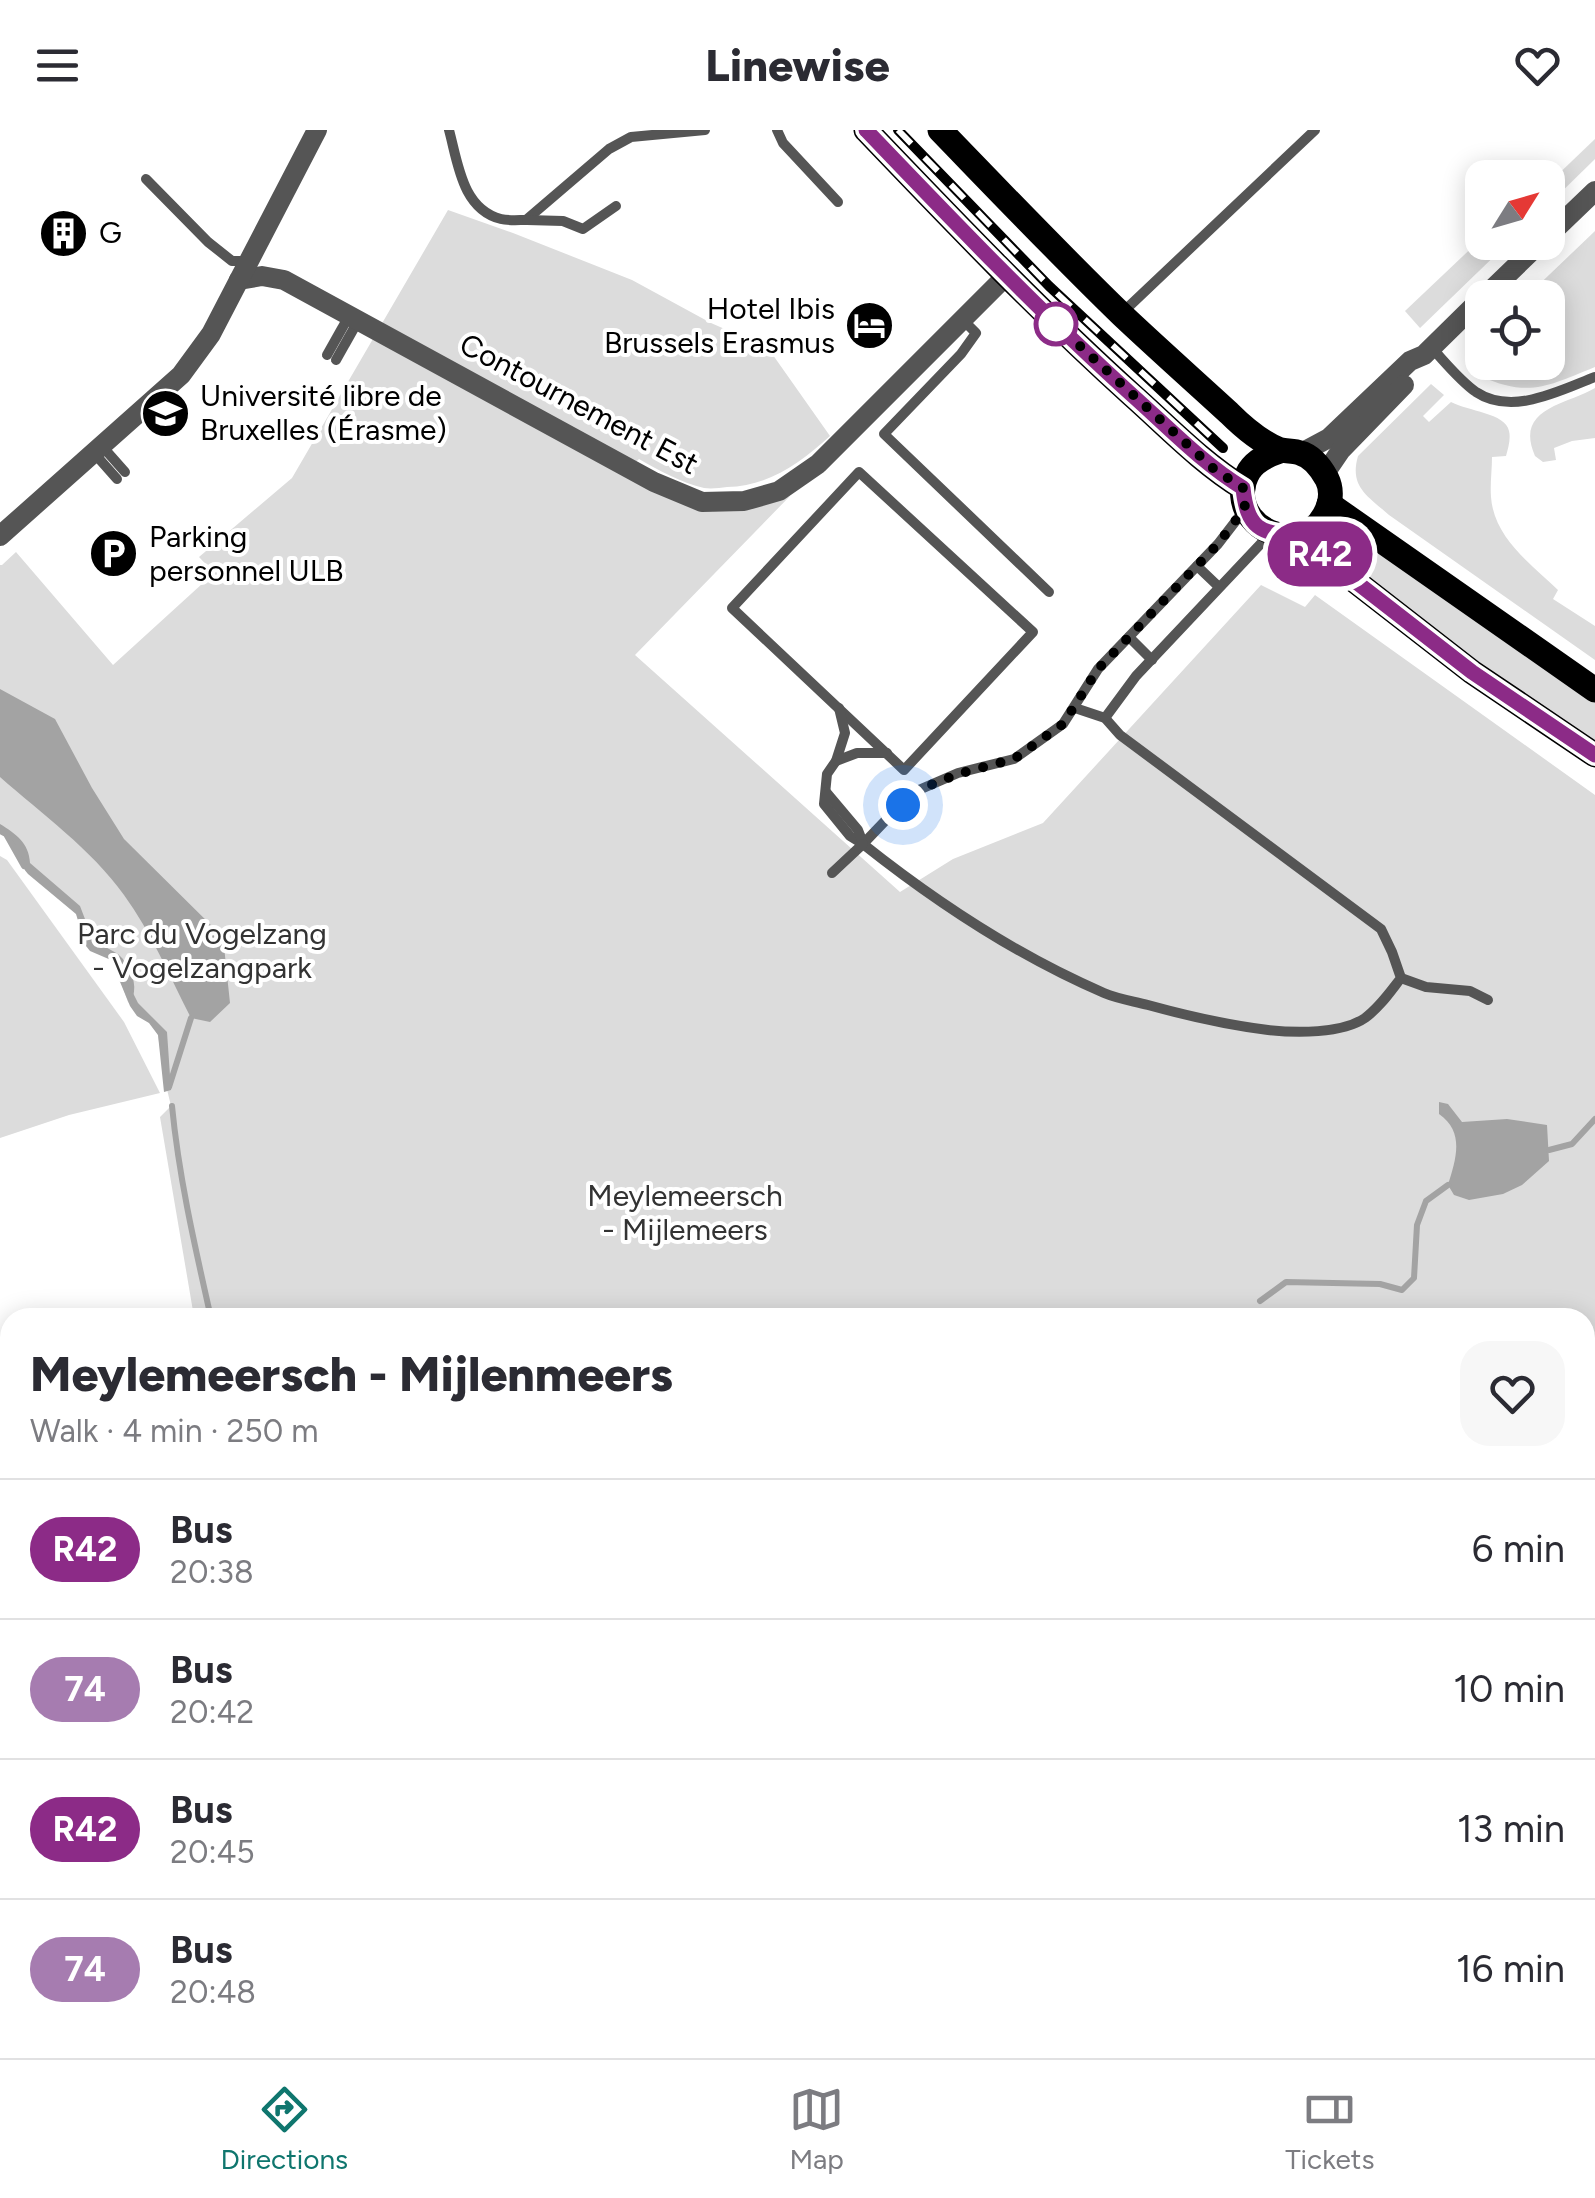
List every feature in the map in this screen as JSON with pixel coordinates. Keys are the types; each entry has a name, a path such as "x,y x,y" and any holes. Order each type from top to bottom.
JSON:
{"main road":[{"path":"866,130 1083,351 1244,498 1255,524 1270,534 1297,536 1312,530 1330,504 1329,483 1315,461 1247,431 1121,314 940,130"},
{"path":"1244,498 1250,470 1263,457 1291,452"},
{"path":"1330,504 1595,690"},
{"path":"1297,536 1472,672 1595,755"}],"street":[{"path":"0,536 181,374 211,334 318,130"},
{"path":"1565,220 1595,191"},
{"path":"1502,280 1522,260"},
{"name":"Contournement Est","path":"244,271 284,280 654,482 702,502 744,500 779,490 818,464 1006,276"},
{"path":"1291,452 1329,438 1465,315"},
{"path":"1324,475 1341,450 1418,370 1428,351"}],"lane":[{"path":"449,130 469,196 479,209 501,219 563,221 582,229 616,206"},
{"path":"526,220 609,150 631,137 705,130"},
{"path":"777,130 783,143 838,202"},
{"path":"1121,314 1315,130"},
{"path":"146,179 208,242 244,271"},
{"path":"332,358 353,318"},
{"path":"963,320 976,334 884,434 1049,592"},
{"path":"1428,351 1464,383 1490,399 1516,402 1545,396 1595,377"},
{"path":"97,448 121,475"},
{"path":"859,472 1033,632 904,770 838,708 732,608 859,472"},
{"path":"832,873 921,789 1014,759 1063,724 1098,669 1218,544 1244,498"},
{"path":"1105,718 1152,660 1270,534"},
{"path":"1197,566 1219,587"},
{"path":"1129,638 1152,660"},
{"path":"838,708 845,733 836,761 827,774 824,804 850,836 956,912 1065,974 1107,994 1224,1025 1282,1031 1330,1030 1362,1020 1384,1001 1401,978"},
{"path":"1075,708 1105,718 1120,735 1380,929 1401,978"},
{"path":"836,761 857,752 887,752"},
{"path":"1401,978 1426,986 1470,990 1488,1000"}],"green space":[{"path":"1595,139 1595,159 1565,188 1565,168"},
{"path":"448,210 632,280 711,323 768,348 830,436 783,471 742,486 704,488 639,459 623,474 746,509 790,496 635,655 900,892 953,859 1043,823 1261,585 1305,607 1315,595 1595,795 1595,1308 192,1308 160,1117 171,1106 158,1035 128,1002 112,958 84,944 76,912 27,870 20,844 0,831 0,565 16,552 113,665 214,573 199,557 292,478"},
{"path":"1595,231 1595,367 1565,380 1565,280 1544,280"},
{"path":"1465,254 1465,260 1490,260 1465,280 1465,285 1420,328 1405,311"},
{"path":"1490,380 1564,380 1526,388"},
{"path":"1431,384 1444,395 1423,416 1429,422 1451,402 1494,416 1506,425 1510,437 1506,456 1492,457 1494,512 1515,549 1558,590 1553,599 1595,626 1595,660 1389,515 1362,490 1356,476 1358,456"},
{"path":"1595,388 1595,438 1554,448 1556,460 1543,462 1535,456 1530,440 1537,418"},
{"path":"1363,536 1595,701 1595,742 1341,563"},
{"path":"0,856 7,860 124,1022 160,1093 69,1115 0,1138"}],"shaded area":[{"path":"0,689 55,719 124,839 223,937 230,1003 210,1022 191,1018 143,924 111,878 0,777"},
{"path":"0,824 24,845 30,863 80,906 93,940 123,959 138,1003 167,1032 171,1090 164,1092 158,1035 130,1006 111,960 90,951 76,914 28,874 12,843 0,833"},
{"path":"1439,1102 1448,1104 1462,1122 1507,1119 1547,1125 1549,1161 1522,1185 1503,1194 1469,1200 1454,1195 1448,1185 1456,1156 1455,1138 1439,1114"}],"waterway":[{"path":"0,831 6,834 24,866"},
{"path":"121,962 130,978 130,996"},
{"path":"169,1087 191,1018"},
{"path":"172,1106 183,1186 209,1308"},
{"path":"1549,1150 1572,1144 1595,1119"},
{"path":"1260,1301 1286,1282 1380,1284 1402,1290 1414,1278 1417,1225 1426,1201 1448,1185"}],"railway":[{"path":"898,130 1049,286 1223,448"}],"bus line":[{"name":"R42","path":"866,130 1083,351 1214,469 1243,488 1245,508 1255,524 1270,534 1297,536 1472,672 1595,755"}],"place":[{"name":"G","path":"64,233"},
{"name":"Hotel Ibis Brussels Erasmus","path":"870,326"},
{"name":"Université libre de Bruxelles (Érasme)","path":"165,413"},
{"name":"Parking personnel ULB","path":"114,554"}],"route":[{"path":"903,805 921,789 1014,759 1063,724 1098,669 1218,544 1245,508 1243,488 1214,469 1056,324"}],"park label":[{"name":"Parc du Vogelzang - Vogelzangpark","path":"202,951"},
{"name":"Meylemeersch - Mijlemeers","path":"685,1213"}]}
